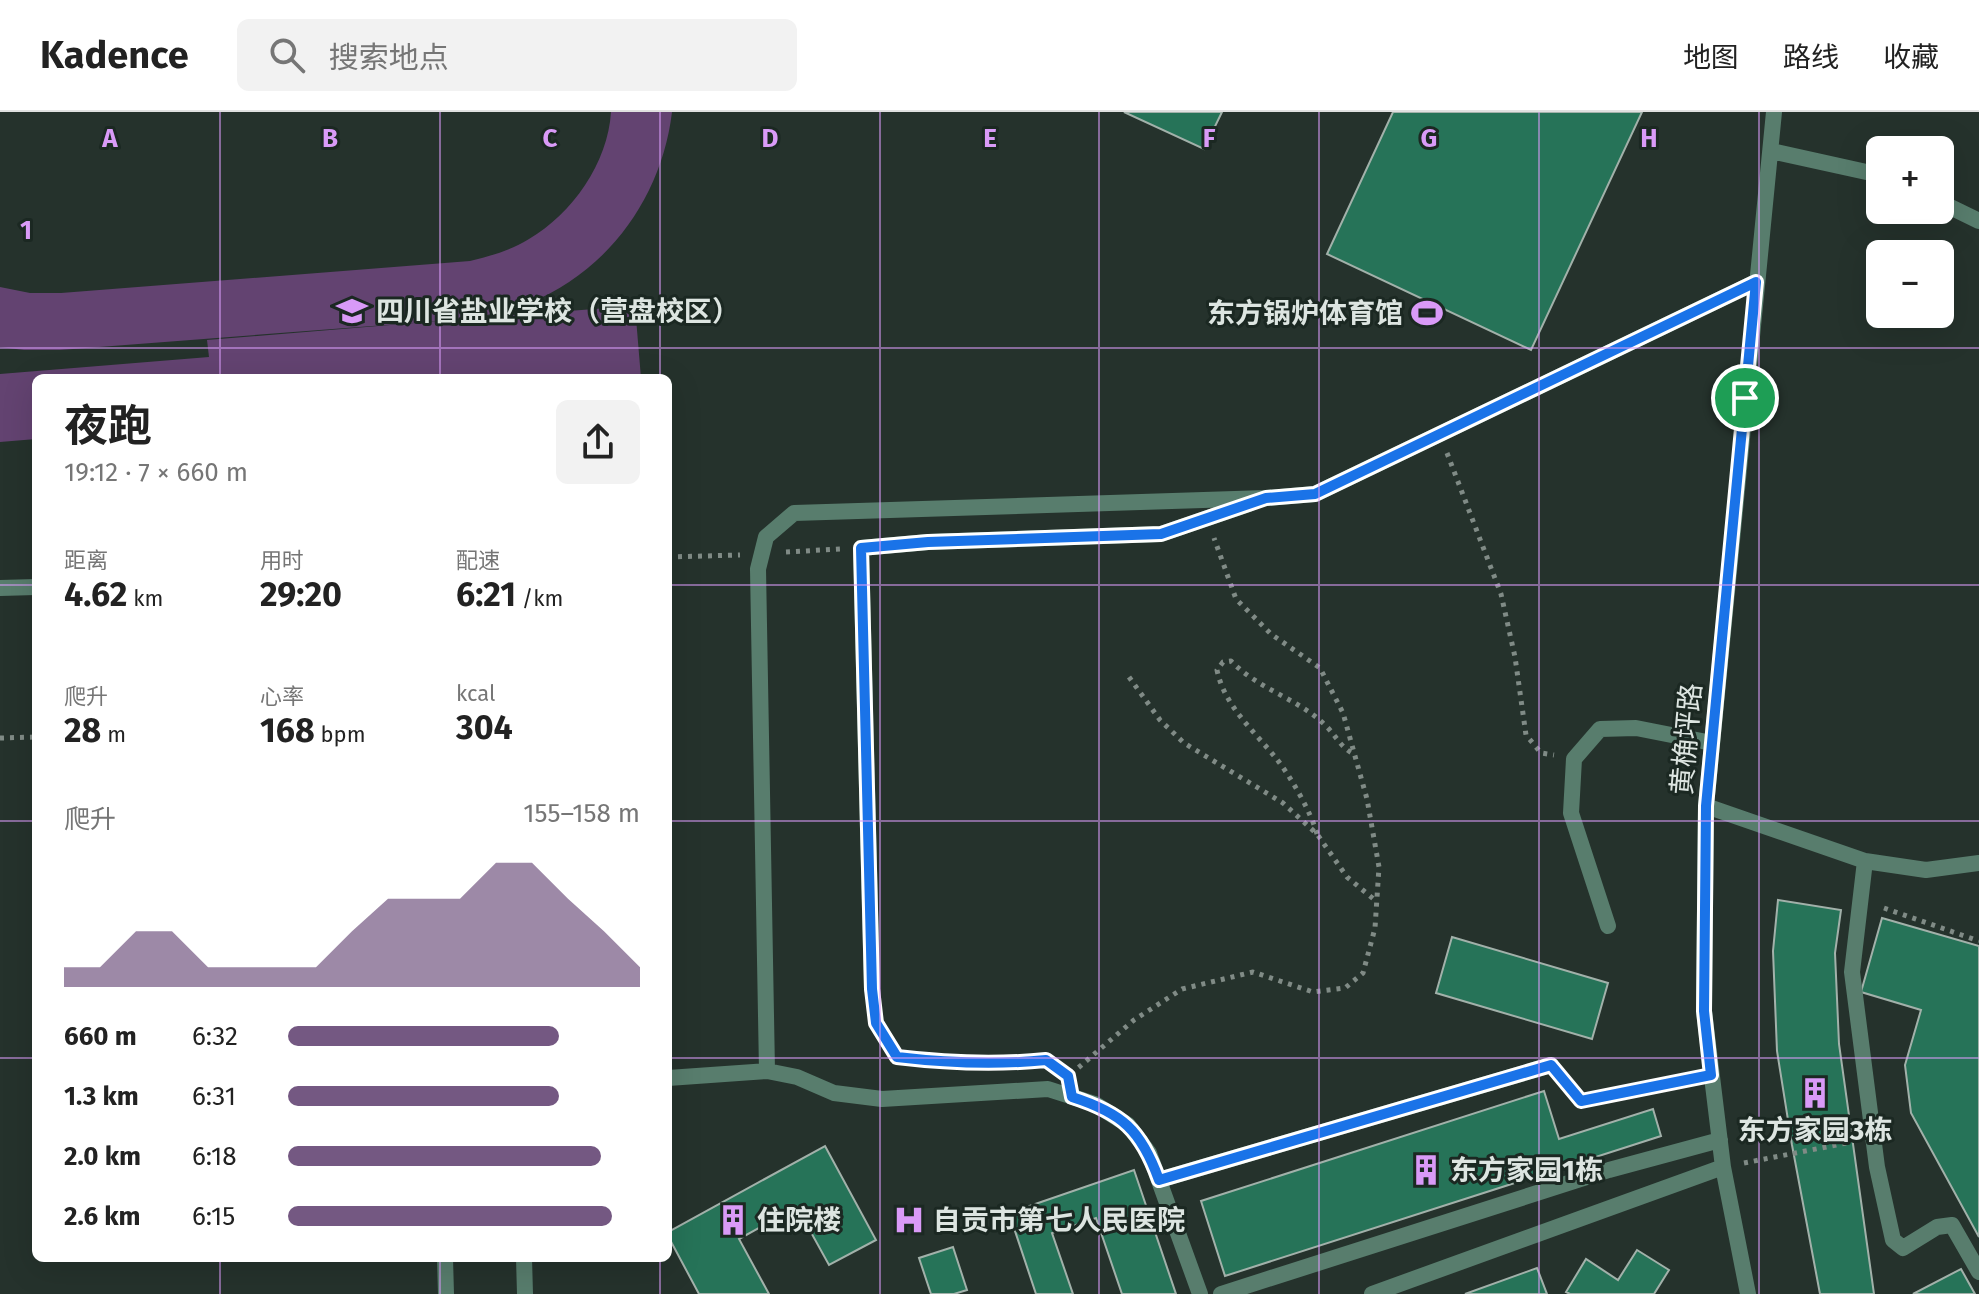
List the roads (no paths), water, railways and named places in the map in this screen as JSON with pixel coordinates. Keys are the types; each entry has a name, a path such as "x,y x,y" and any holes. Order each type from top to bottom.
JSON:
{"street":[{"name":"黄桷坪路","path":"1748,1294 1723,1167 1704,1011 1706,806 1774,112"},
{"path":"1771,151 1866,172"},
{"path":"1954,209 1979,221"},
{"path":"767,1071 758,569 766,537 794,513 1315,494 1756,282"},
{"path":"872,989 861,548 928,542 1161,534 1266,498"},
{"path":"0,588 32,587"},
{"path":"1608,926 1571,813 1574,759 1600,729 1636,728 1712,743"},
{"path":"1706,806 1865,861 1926,870 1979,863"},
{"path":"1865,861 1852,972 1877,1167 1893,1240 1903,1248 1937,1227 1952,1225 1979,1272"},
{"path":"1159,1180 1551,1065"},
{"path":"672,1078 767,1071 797,1077 834,1093 882,1099 1048,1089 1095,1104 1128,1125 1149,1153 1200,1294"},
{"path":"1221,1294 1609,1170 1720,1140"},
{"path":"1372,1294 1723,1167"},
{"path":"445,1262 446,1294"},
{"path":"524,1262 525,1294"}],"place":[{"name":"四川省盐业学校（营盘校区）","path":"352,311"},
{"name":"东方锅炉体育馆","path":"1427,313"},
{"name":"东方家园3栋","path":"1815,1093"},
{"name":"东方家园1栋","path":"1426,1170"},
{"name":"住院楼","path":"733,1220"},
{"name":"自贡市第七人民医院","path":"909,1220"}]}
